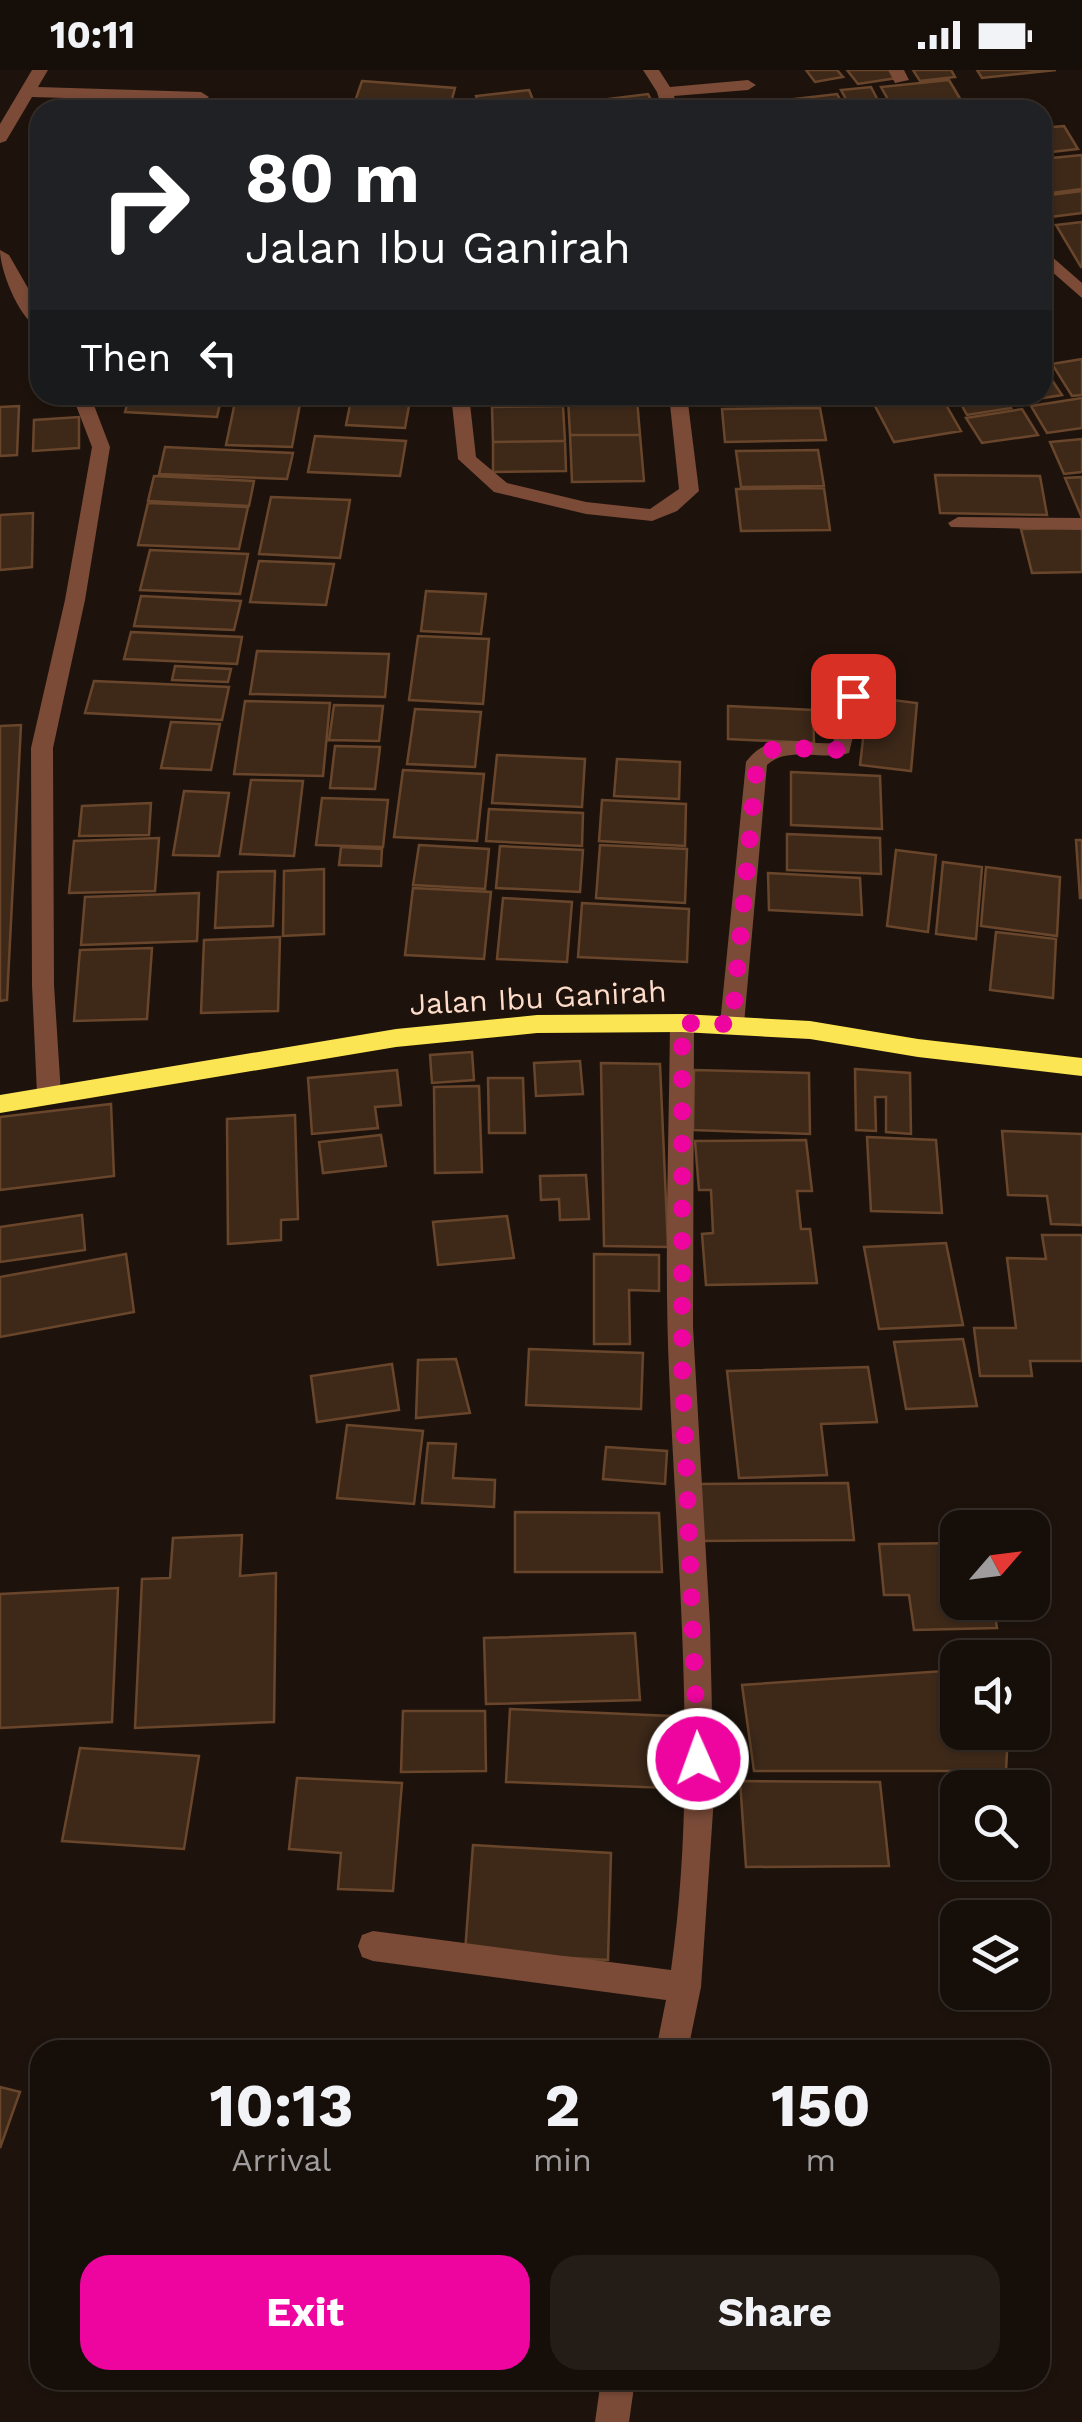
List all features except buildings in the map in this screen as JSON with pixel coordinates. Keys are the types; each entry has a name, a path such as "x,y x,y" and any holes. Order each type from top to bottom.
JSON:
{"main road":[{"name":"Jalan Ibu Ganirah","path":"0,1104 396,1038 537,1024 732,1024 810,1030 918,1048 1082,1067"}],"street":[{"path":"0,138 40,70"},
{"path":"651,70 667,100"},
{"path":"665,92 748,85"},
{"path":"28,92 201,97"},
{"path":"0,255 30,309"},
{"path":"1052,264 1082,294"},
{"path":"1062,275 1082,273"},
{"path":"18,291 30,292"},
{"path":"48,1094 42,748 75,600 100,447 85,405"},
{"path":"461,405 467,459 500,488 586,508 652,515 670,508 688,490 679,405"},
{"path":"958,522 1082,524"},
{"path":"732,1024 757,762 767,750 780,746 831,752 842,748 853,696"},
{"path":"674,2040 686,1987 699,1795 682,1365 682,1023"},
{"path":"374,1946 686,1987"},
{"path":"612,2422 617,2390"}],"route":[{"path":"698,1759 682,1365 682,1023 732,1024 757,762 767,750 780,746 831,752 842,748 853,696"}]}
